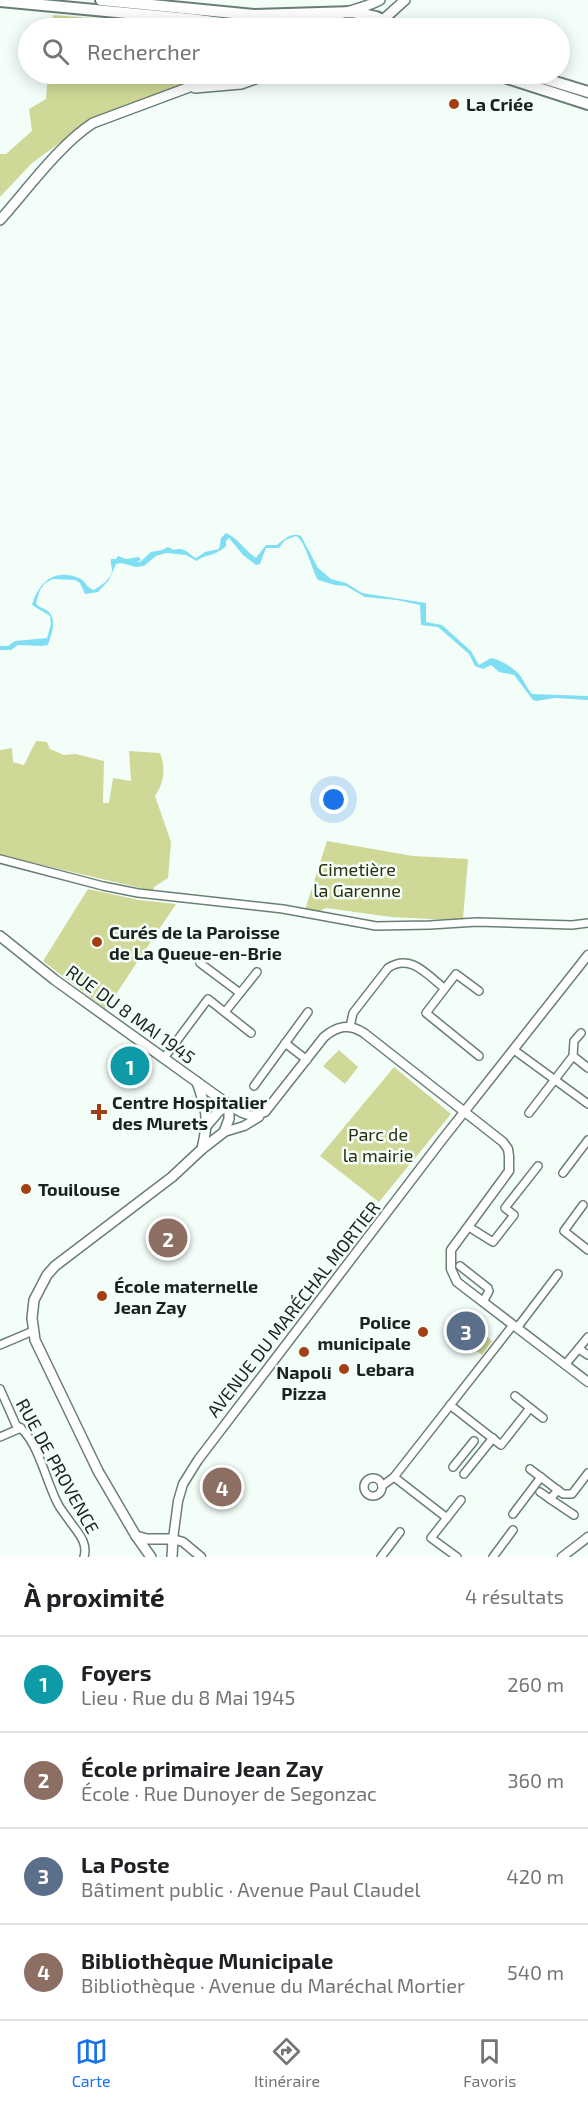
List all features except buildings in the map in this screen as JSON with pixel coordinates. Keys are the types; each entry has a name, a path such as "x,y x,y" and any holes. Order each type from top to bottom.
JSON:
{"main road":[{"path":"101,0 254,15 353,12 376,18"},
{"path":"331,18 353,12 380,0"},
{"path":"385,18 405,0"},
{"path":"6,1 180,18"},
{"path":"0,220 81,131 93,123 198,84"},
{"path":"184,89 242,84"},
{"path":"526,84 588,104"},
{"path":"562,84 588,92"},
{"name":"RUE DU 8 MAI 1945","path":"0,936 55,980 230,1105"},
{"path":"197,1082 205,1107 207,1125 202,1149"},
{"path":"207,1125 219,1111 230,1105"},
{"path":"151,1557 98,1471 35,1340 34,1300 47,1275 56,1266 172,1177 224,1132 230,1105"},
{"path":"136,1536 147,1539 173,1539 172,1557"}],"street":[{"path":"0,859 138,893 284,909 376,926 477,922 572,925 588,923"},
{"path":"572,925 588,929"},
{"name":"AVENUE DU MARÉCHAL MORTIER","path":"173,1539 178,1501 183,1484 198,1460 588,955"},
{"path":"200,963 240,993"},
{"path":"350,1027 353,1013 388,968 395,964 411,963 444,988"},
{"path":"225,1012 257,972"},
{"path":"479,991 456,974 426,1013 479,1056"},
{"path":"164,1058 208,999 251,1033"},
{"path":"254,1086 308,1012"},
{"path":"224,1132 249,1124 265,1112 330,1032 340,1027 350,1027 364,1034 503,1142 508,1149 509,1171 451,1250 450,1269 457,1282 588,1382"},
{"path":"529,1113 573,1056 574,1041 581,1033"},
{"path":"285,1043 307,1060"},
{"path":"514,1050 588,1104"},
{"path":"573,1056 588,1068"},
{"name":"RUE DU 8 MAI 1945","path":"230,1105 246,1116 258,1116 265,1112"},
{"path":"563,1173 588,1140"},
{"path":"469,1227 493,1242 514,1215 505,1208 538,1166"},
{"path":"583,1205 564,1231 588,1250"},
{"path":"460,1266 488,1288 489,1291 483,1302"},
{"path":"381,1486 394,1477 558,1274"},
{"path":"0,1345 33,1331"},
{"path":"565,1365 588,1337"},
{"path":"579,1348 588,1355"},
{"name":"RUE DE PROVENCE","path":"0,1389 16,1425 30,1438 58,1505 85,1544 84,1557"},
{"path":"515,1396 543,1418"},
{"path":"450,1405 501,1445 530,1408"},
{"path":"0,1437 21,1428"},
{"path":"464,1474 493,1438"},
{"path":"453,1467 474,1441"},
{"path":"466,1451 477,1458"},
{"path":"530,1468 568,1495 572,1494 588,1473"},
{"path":"394,1477 447,1518"},
{"path":"513,1514 541,1477"},
{"path":"550,1500 558,1490"},
{"path":"540,1492 574,1515"},
{"path":"457,1557 431,1538 461,1500"},
{"path":"493,1557 513,1530"},
{"path":"381,1557 400,1532"},
{"path":"562,1557 588,1537"},
{"path":"173,1539 183,1542 201,1557"}],"green space":[{"path":"53,15 90,18 53,18"},
{"path":"47,84 199,84 92,119 32,163 0,197 0,154 6,154 32,131 29,109 46,99"},
{"path":"36,741 47,742 50,749 64,755 76,754 104,761 103,803 109,803 113,778 131,781 129,751 160,753 163,775 155,796 171,842 168,878 154,887 153,891 0,855 0,750 12,748 13,762 24,765"},
{"name":"Cimetière la Garenne","path":"327,841 413,856 468,859 463,919 391,917 326,908 318,912 305,910"},
{"path":"88,889 139,900 176,904 106,1009 43,961"},
{"path":"339,1050 358,1067 345,1084 323,1066"},
{"name":"Parc de la mairie","path":"394,1067 451,1114 379,1202 320,1156"},
{"path":"479,1321 486,1327 482,1332 492,1341 482,1355 465,1343"}],"water":[{"path":"226,533 256,558 266,545 277,545 285,538 297,535 301,536 318,568 331,579 346,583 362,593 426,603 426,622 442,625 471,651 479,665 491,658 498,660 518,673 532,694 588,696 588,700 555,698 533,700 514,675 499,672 491,665 483,669 475,666 469,654 438,627 421,625 420,605 365,597 346,586 318,580 306,549 296,536 285,540 279,548 266,548 260,564 256,565 243,555 229,538 222,550 197,561 186,555 166,553 156,556 144,566 116,564 109,580 98,592 85,594 80,583 75,580 53,579 45,583 40,590 36,603 48,611 53,619 48,645 18,645 11,650 0,650 0,646 8,646 15,641 47,638 51,624 50,616 32,605 39,590 43,584 49,579 55,576 70,575 81,579 94,590 110,576 111,559 116,559 118,556 126,559 139,557 141,560 137,562 140,562 151,552 168,547 174,550 184,550 196,558 205,552 219,549 221,538"}],"place":[{"name":"La Criée","path":"454,104"},
{"name":"Curés de la Paroisse de La Queue-en-Brie","path":"97,942"},
{"name":"Foyers","path":"130,1066"},
{"name":"Centre Hospitalier des Murets","path":"99,1112"},
{"name":"Touilouse","path":"26,1189"},
{"name":"École primaire Jean Zay","path":"168,1238"},
{"name":"École maternelle Jean Zay","path":"102,1296"},
{"name":"La Poste","path":"466,1331"},
{"name":"Police municipale","path":"423,1332"},
{"name":"Napoli Pizza","path":"304,1352"},
{"name":"Lebara","path":"344,1369"},
{"name":"Bibliothèque Municipale","path":"222,1487"}]}
